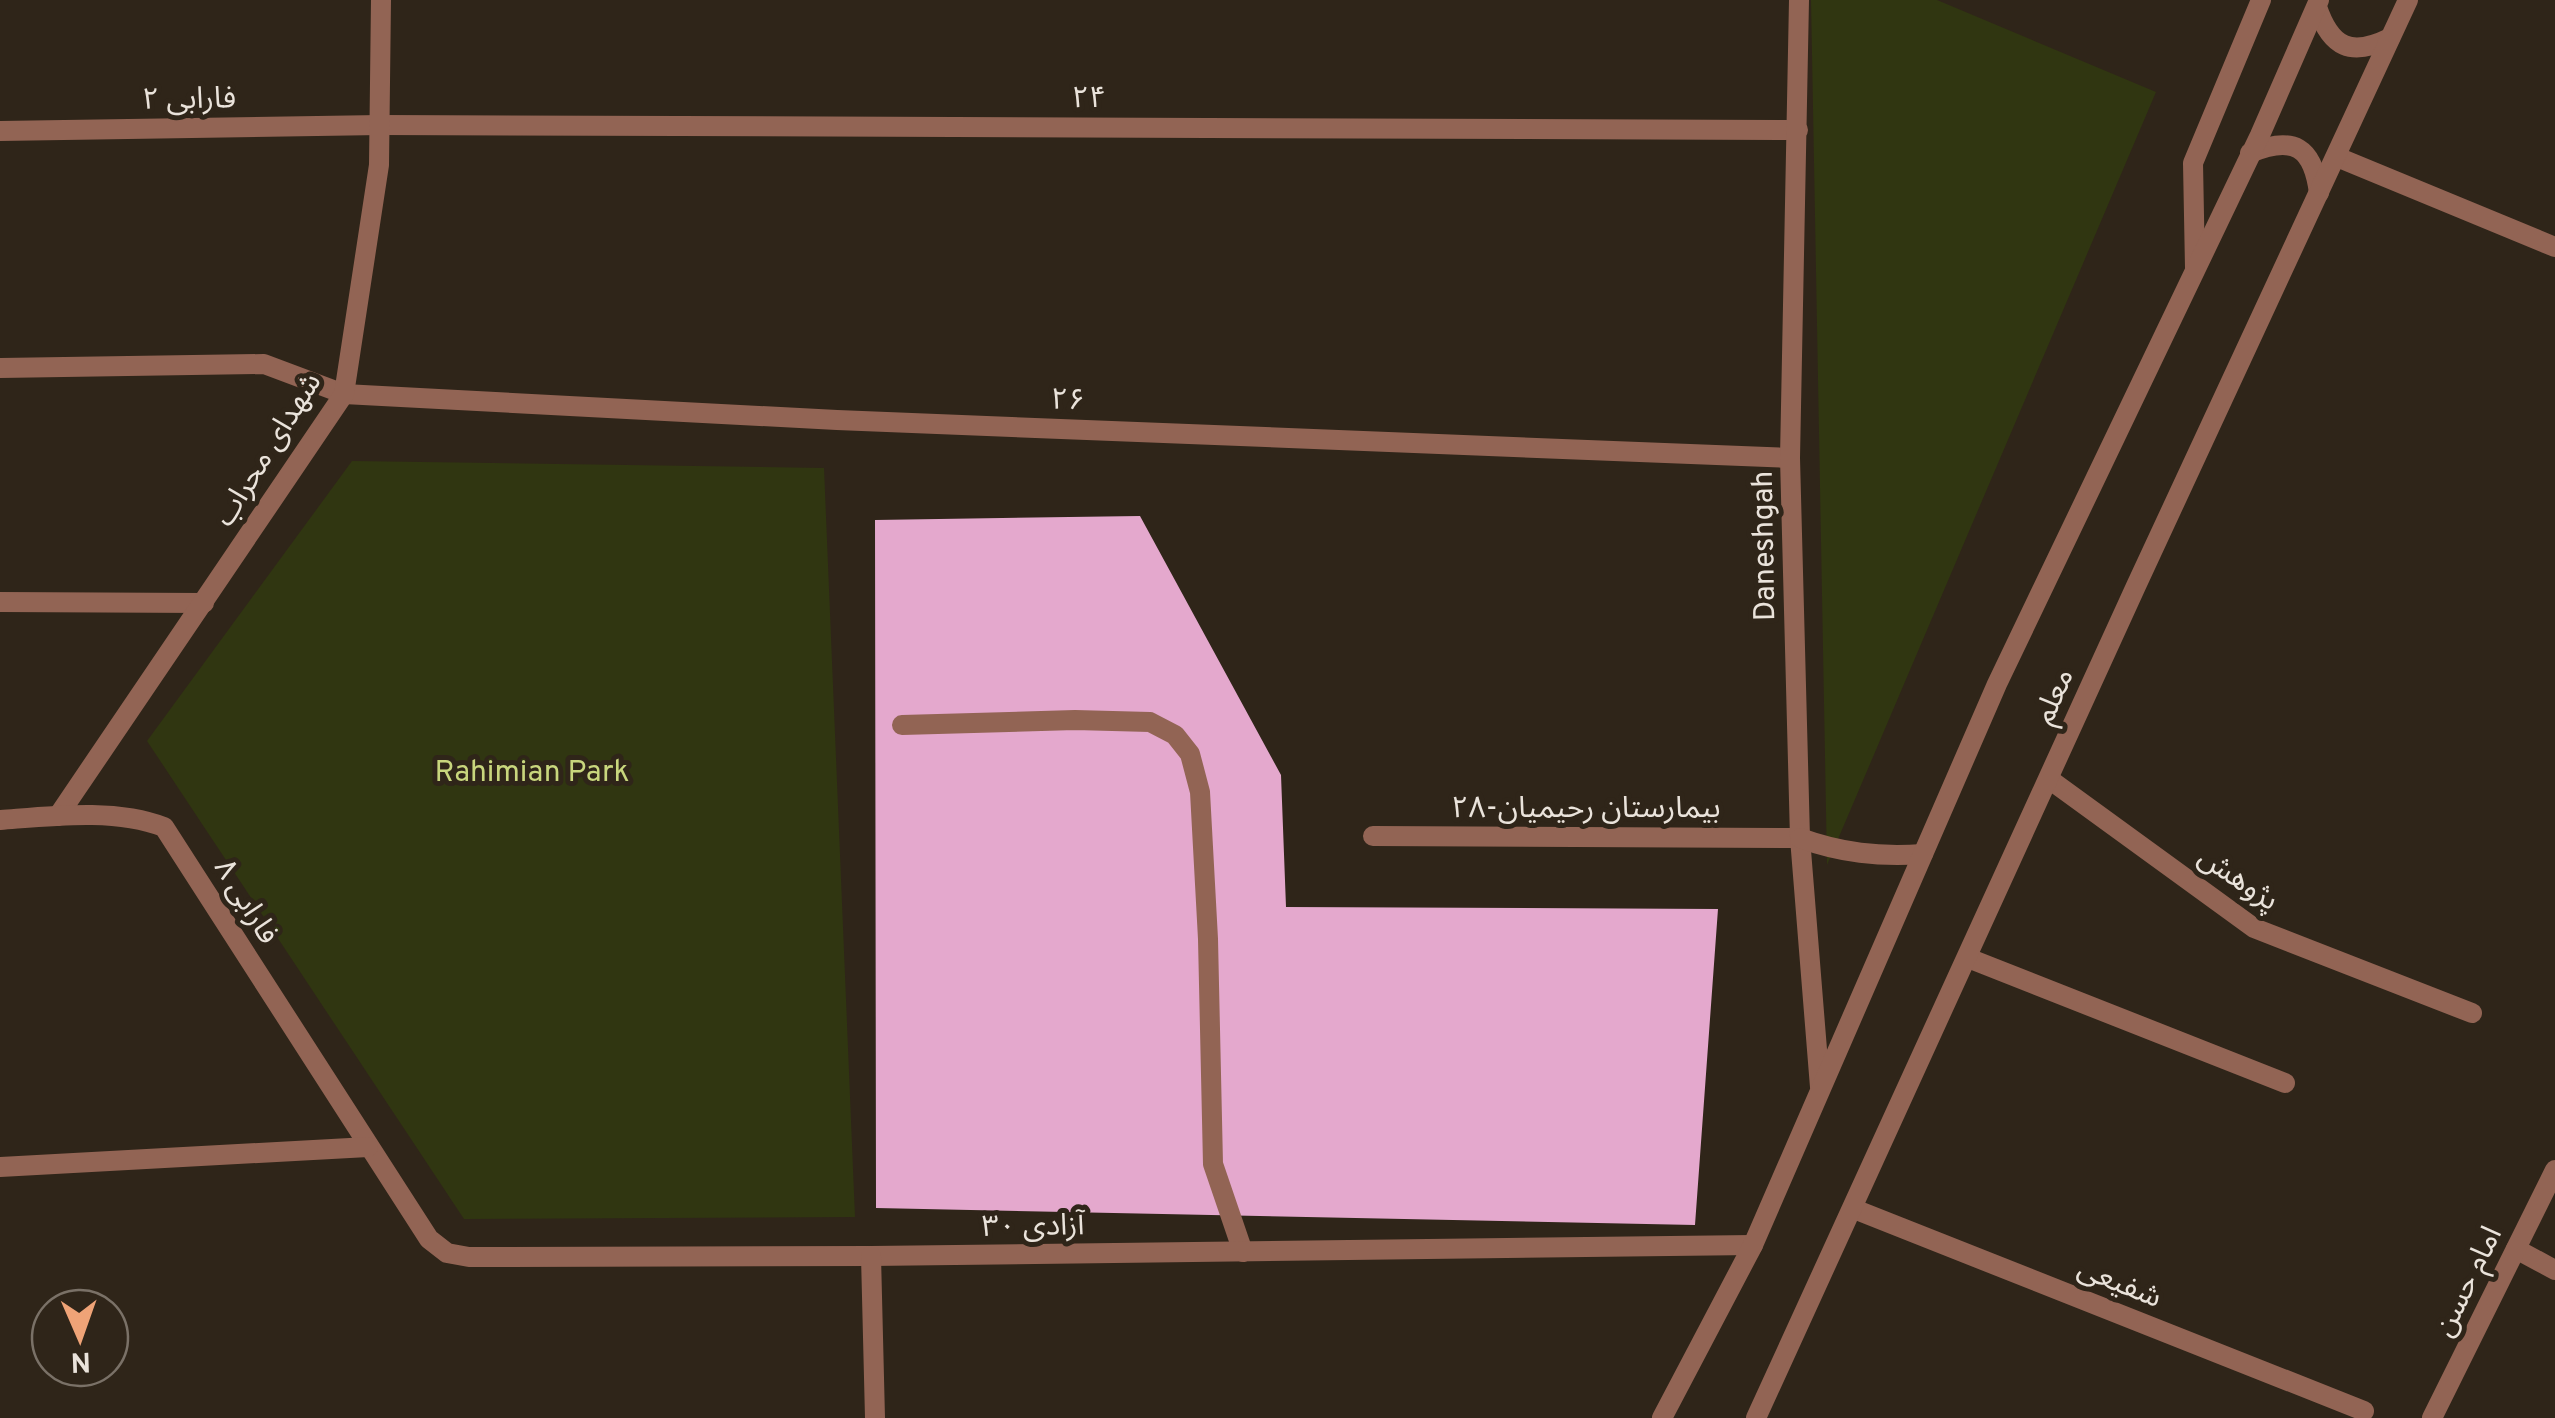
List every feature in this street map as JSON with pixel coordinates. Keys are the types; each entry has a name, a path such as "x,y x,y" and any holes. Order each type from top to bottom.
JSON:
{"street":[{"name":"شهدای محراب","path":"58,816 344,394 379,165 381,0"},
{"name":"Daneshgah","path":"1799,0 1790,458 1800,838 1820,1090"},
{"name":"معلم","path":"2195,268 2193,163 2261,0"},
{"name":"معلم","path":"1756,1418 2408,0"},
{"name":"معلم","path":"1662,1418 1754,1245 1997,684 2318,3"},
{"path":"2318,3 2324,30 2344,46 2368,48 2390,38"},
{"name":"۲۴","path":"380,124 1798,130"},
{"name":"فارابی ۲","path":"0,131 380,124"},
{"path":"2250,152 2274,143 2299,149 2316,168 2320,195"},
{"path":"2337,157 2555,247"},
{"name":"۲۶","path":"0,368 264,364 344,394 838,420 1790,458"},
{"path":"0,602 204,603"},
{"path":"902,726 1075,720 1150,722 1175,735 1190,754 1200,792 1203,844 1213,1164 1243,1252"},
{"name":"پژوهش","path":"2049,779 2254,928 2472,1013"},
{"name":"فارابی ۸","path":"0,820 58,816 145,820 164,827 368,1147"},
{"name":"۲۸-بیمارستان رحیمیان","path":"1372,836 1800,838 1855,854 1923,854"},
{"path":"1968,958 2285,1083"},
{"path":"0,1167 368,1147"},
{"name":"آزادی ۳۰","path":"368,1147 429,1239 448,1253 469,1257 1754,1245"},
{"name":"امام حسن","path":"2432,1418 2555,1170"},
{"name":"شفیعی","path":"1854,1209 2364,1411"},
{"path":"2516,1249 2555,1270"},
{"path":"872,1256 875,1418"}],"green space":[{"path":"1811,0 1937,0 2156,92 1827,865"},
{"name":"Rahimian Park","path":"352,461 824,468 855,1217 464,1219 147,741"}],"building":[{"path":"1140,516 1281,775 1286,907 1718,909 1695,1225 876,1208 875,520"}]}
